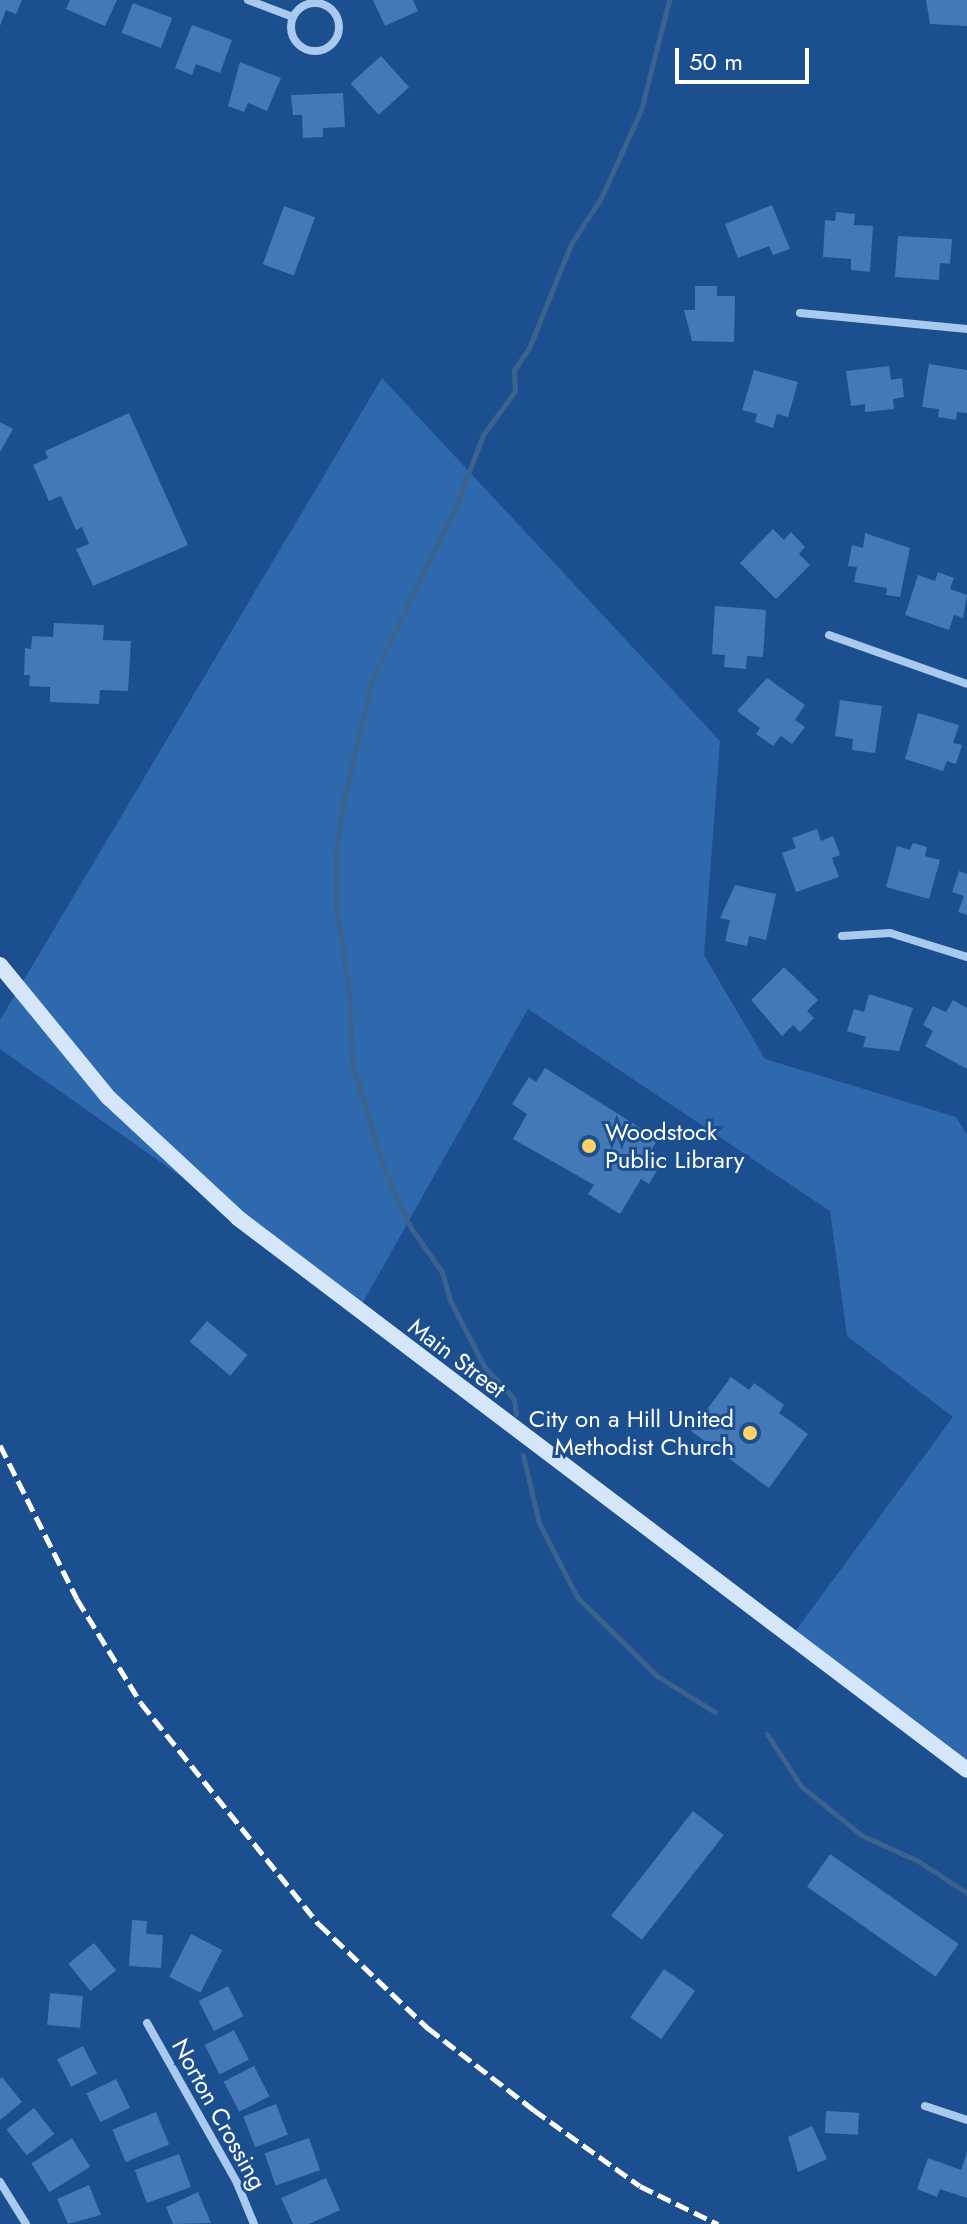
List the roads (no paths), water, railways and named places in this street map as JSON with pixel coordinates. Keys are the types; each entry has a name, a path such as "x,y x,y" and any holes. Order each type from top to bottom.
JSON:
{"main road":[{"name":"Main Street","path":"0,965 108,1097 238,1218 967,1770"}],"street":[{"path":"248,0 293,17"},
{"path":"308,4 323,4 338,21 336,37 318,51 303,47 292,36 293,17 308,4"},
{"path":"800,313 967,329"},
{"path":"829,635 967,684"},
{"path":"842,936 890,933 967,957"},
{"name":"Norton Crossing","path":"147,2023 237,2183 254,2224"},
{"path":"925,2106 967,2120"},
{"path":"0,2182 26,2224"}],"waterway":[{"path":"516,1414 514,1399 484,1366 450,1300 442,1272 411,1228 383,1166 352,1062 349,993 336,905 336,857 342,808 372,679 456,506 483,435 515,391 514,370 529,348 571,244 601,198 641,110 669,0"},
{"path":"523,1455 539,1523 577,1597 657,1676 715,1712"},
{"path":"767,1734 801,1786 861,1835 918,1861 967,1893"}],"railway":[{"path":"0,1445 77,1599 141,1703 319,1924 428,2028 534,2110 640,2186 718,2224"}],"place":[{"name":"Woodstock Public Library","path":"589,1146"},
{"name":"City on a Hill United Methodist Church","path":"750,1433"}]}
